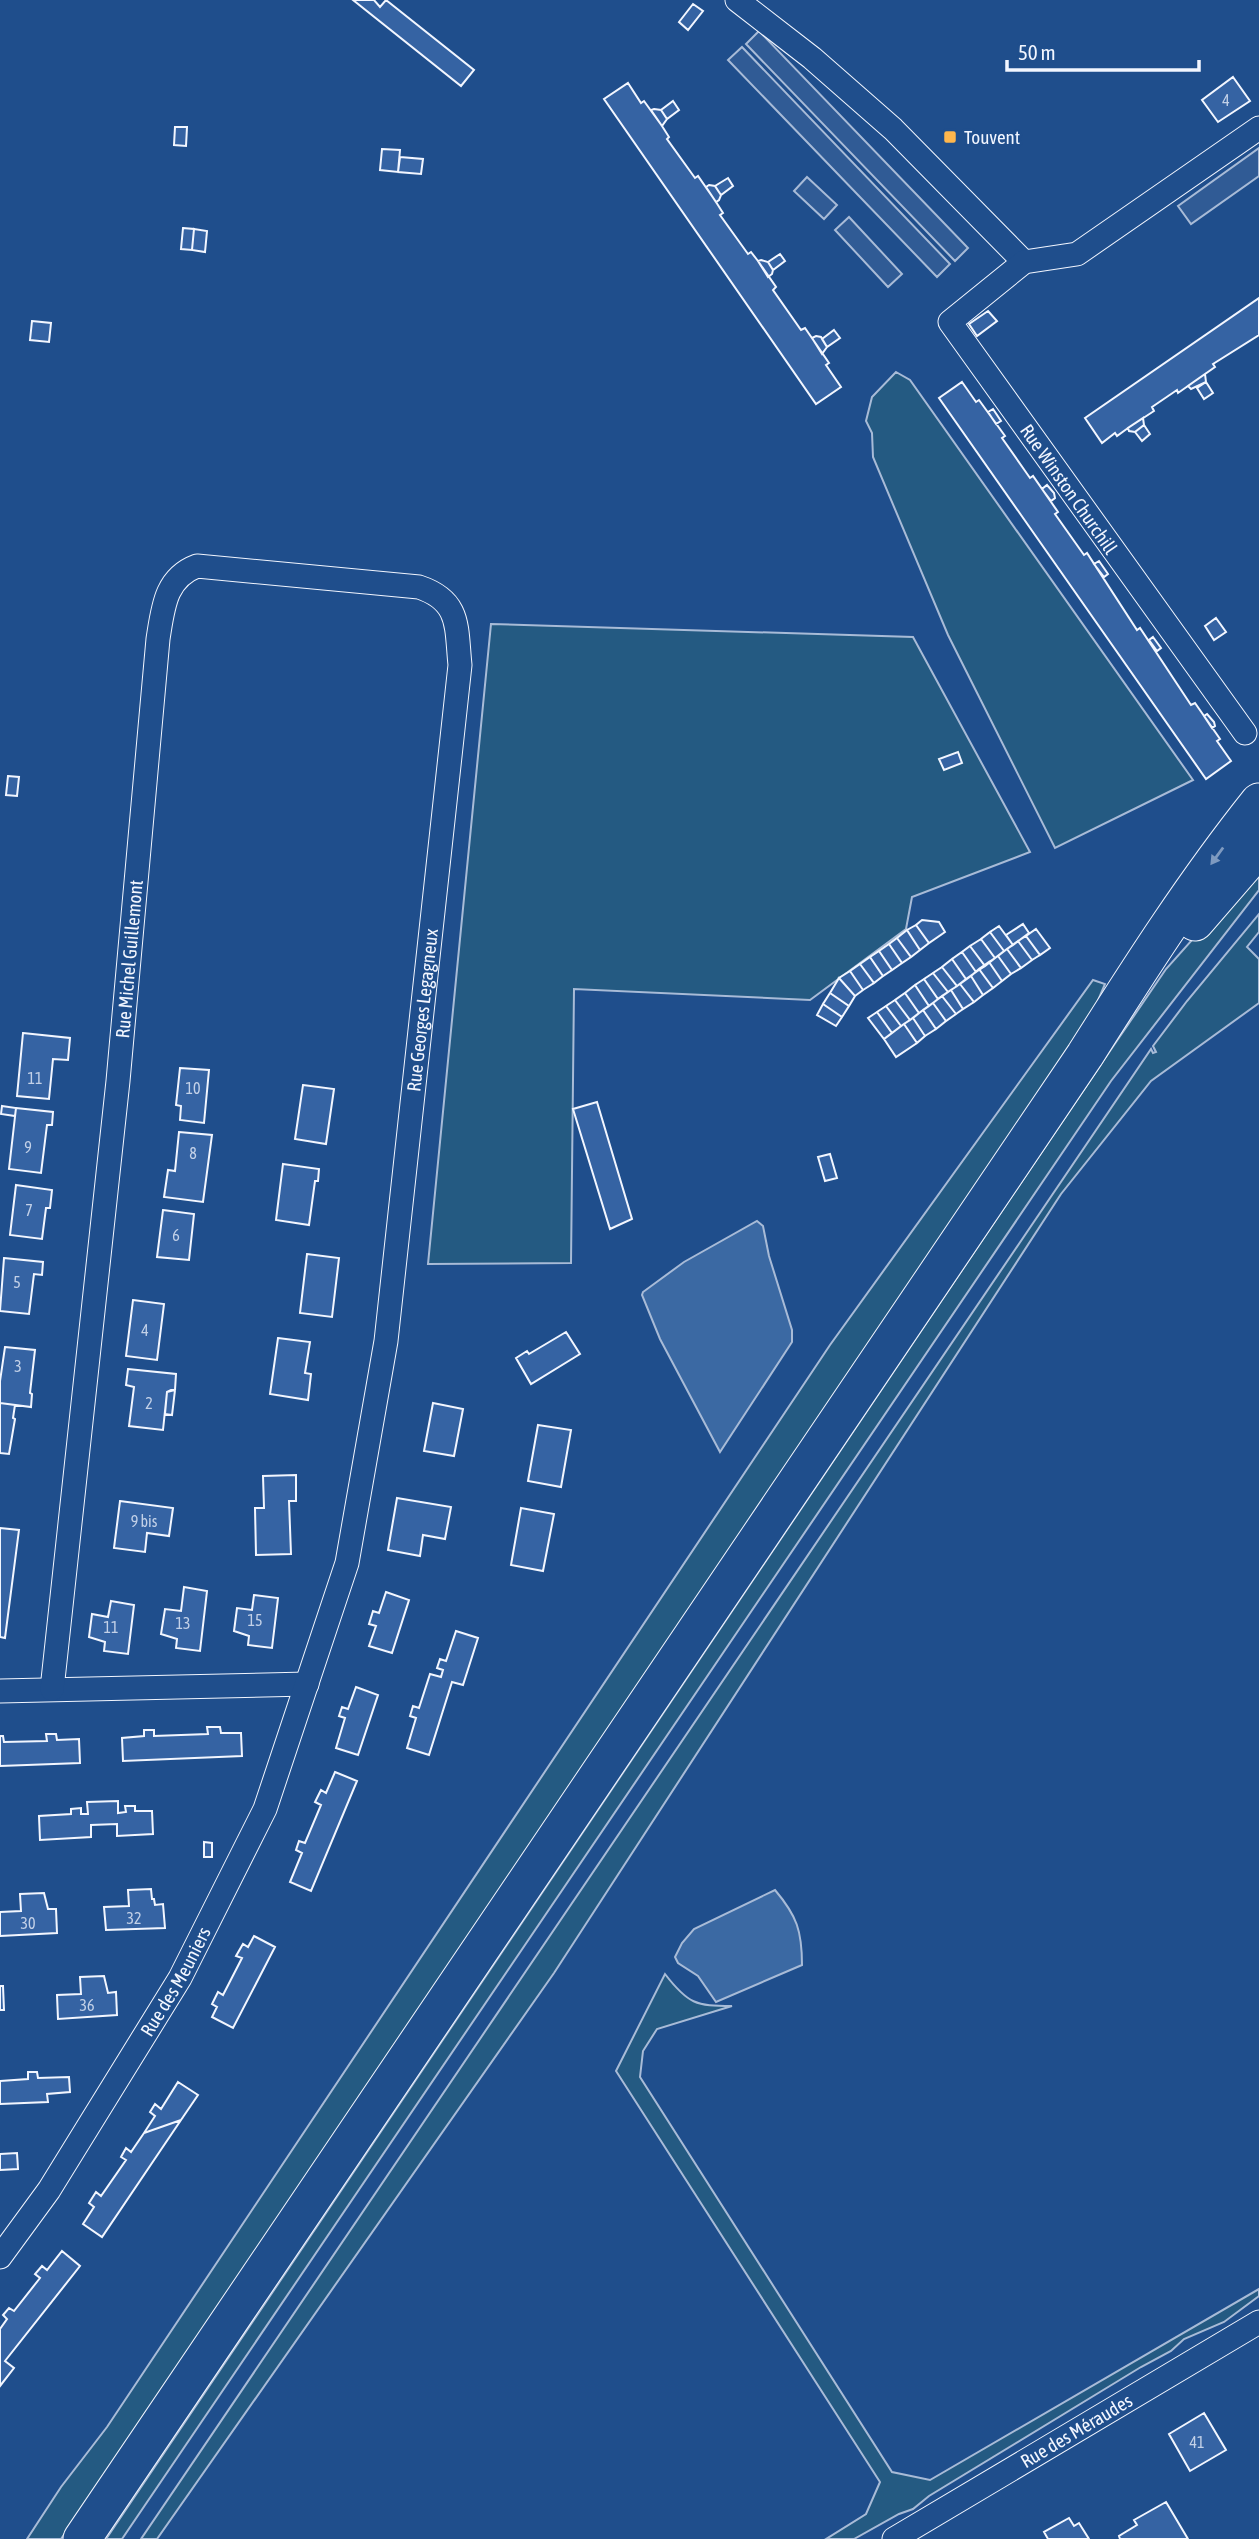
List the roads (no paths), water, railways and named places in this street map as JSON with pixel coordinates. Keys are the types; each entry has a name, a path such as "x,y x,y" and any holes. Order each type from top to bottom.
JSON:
{"main road":[{"path":"82,2539 1085,1055 1169,923 1219,852 1259,802"},
{"path":"1085,1055 1259,848"}],"street":[{"path":"737,0 812,58 893,129 1024,262 1077,254 1259,128"},
{"name":"Rue Winston Churchill","path":"1024,262 950,323 1245,733"},
{"name":"Rue Michel Guillemont","path":"52,1689 118,1081 164,601 172,584 185,570 197,566 307,575"},
{"name":"Rue Georges Legagneux","path":"307,575 419,587 435,592 454,612 460,665 386,1341 347,1563"},
{"name":"Rue des Meuniers","path":"0,2257 49,2190 180,1978 265,1808 347,1563"},
{"path":"0,1691 307,1684"},
{"name":"Rue des Méraudes","path":"894,2539 1259,2322"}],"place":[{"name":"Touvent","path":"950,137"}]}
